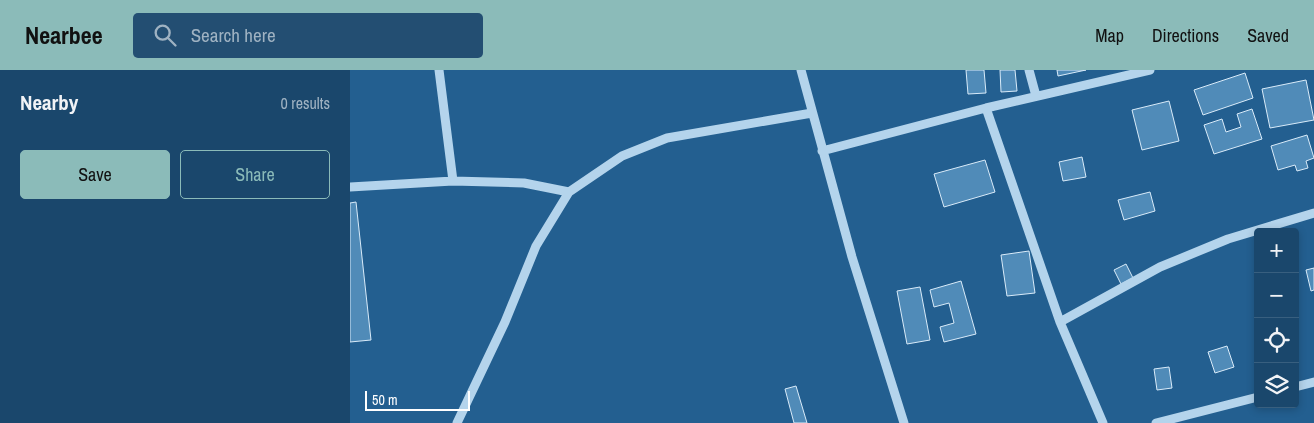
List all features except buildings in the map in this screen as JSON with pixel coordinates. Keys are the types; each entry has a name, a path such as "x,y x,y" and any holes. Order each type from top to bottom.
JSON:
{"street":[{"path":"439,70 452,181"},
{"path":"801,70 822,151 904,423"},
{"path":"1029,70 1036,96"},
{"path":"822,151 986,108 1150,70"},
{"path":"986,108 1060,322 1104,423"},
{"path":"457,423 505,322 536,246 569,192 622,156 667,138 812,113"},
{"path":"350,187 452,181 524,183 569,192"},
{"path":"1060,322 1160,267 1228,239 1314,213"},
{"path":"1299,386 1314,382"},
{"path":"1156,423 1254,398"}]}
